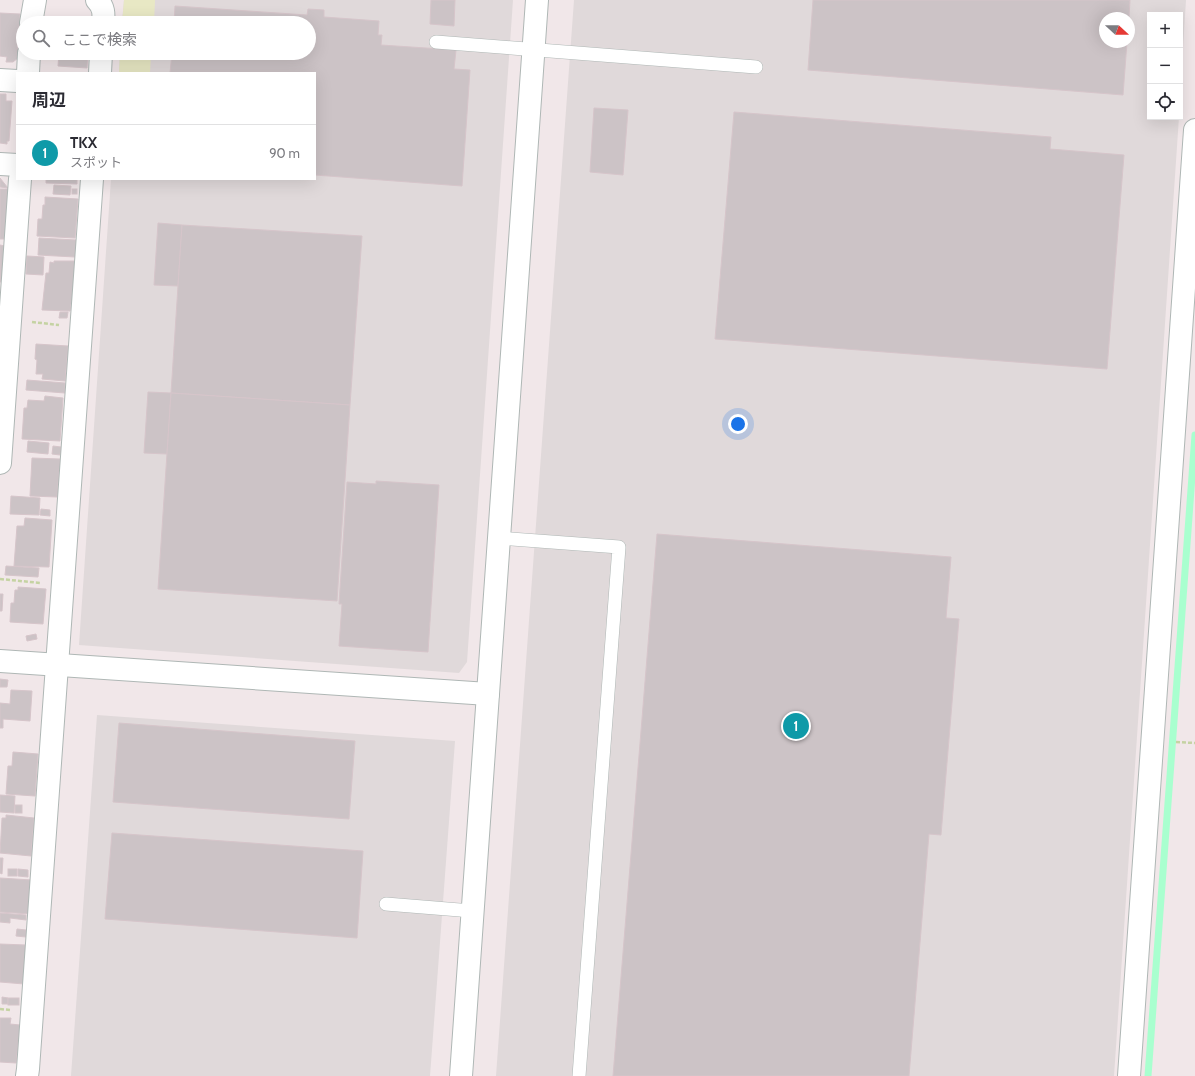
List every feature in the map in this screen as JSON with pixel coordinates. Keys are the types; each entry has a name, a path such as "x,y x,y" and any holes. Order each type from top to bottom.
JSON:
{"street":[{"path":"32,16 34,0"},
{"path":"96,0 102,6 103,16"},
{"path":"461,1076 537,0"},
{"path":"28,72 29,60"},
{"path":"100,72 101,60"},
{"path":"0,80 16,81"},
{"path":"1129,1076 1195,130"},
{"path":"0,164 16,165"},
{"path":"0,450 6,317 20,180"},
{"path":"26,1076 28,1069 92,180"},
{"path":"0,661 488,694"}],"lane":[{"path":"436,42 756,67"},
{"path":"499,538 619,547 579,1076"},
{"path":"386,904 472,911"}],"path":[{"path":"6,317 81,326"},
{"path":"0,578 63,585"},
{"path":"1180,742 1195,743"}],"shaded area":[{"path":"124,0 513,0 467,662 459,673 79,645 111,180 316,180 316,72 119,72 120,60 316,60 316,16 123,16"},
{"path":"574,0 1186,0 1183,48 1183,12 1147,12 1147,120 1179,120 1114,1076 496,1076"},
{"path":"97,715 455,741 430,1076 71,1076"}],"green space":[{"path":"124,0 155,0 154,16 123,16"},
{"path":"120,60 151,60 150,72 119,72"}],"building":[{"path":"431,0 455,0 454,26 430,24"},
{"path":"813,0 1130,0 1129,12 1099,12 1099,48 1127,48 1123,95 808,70"},
{"path":"175,6 307,15 308,9 324,10 324,17 379,21 378,35 382,35 381,45 456,50 454,69 470,70 462,186 316,175 316,72 170,72 171,60 316,60 316,16 174,16"},
{"path":"0,13 20,14 20,16 16,16 16,60 13,62 6,62 7,57 0,56"},
{"path":"58,60 88,60 87,68 58,66"},
{"path":"0,94 6,94 6,101 12,101 9,141 7,141 7,144 0,143"},
{"path":"594,108 628,110 623,175 590,172"},
{"path":"734,112 1051,137 1050,149 1124,155 1107,369 715,339"},
{"path":"0,178 8,188 0,187"},
{"path":"46,180 77,180 77,184 46,183"},
{"path":"54,185 71,186 70,195 53,194"},
{"path":"0,189 8,189 5,239 0,239"},
{"path":"72,189 77,189 77,194 72,194"},
{"path":"45,197 78,199 75,238 37,236 38,219 42,219"},
{"path":"158,223 182,225 178,286 154,285"},
{"path":"182,225 362,236 350,405 171,393"},
{"path":"39,238 76,240 75,257 38,255"},
{"path":"0,245 5,246 2,282 0,282"},
{"path":"27,256 44,257 43,275 26,274"},
{"path":"54,261 75,261 73,304 71,304 70,311 42,310 46,273 49,273 50,262 54,263"},
{"path":"60,312 68,312 67,318 59,318"},
{"path":"36,344 68,346 65,381 42,379 43,374 36,374"},
{"path":"27,380 65,383 65,393 26,390"},
{"path":"148,392 171,393 167,454 144,453"},
{"path":"171,393 350,405 337,601 158,589"},
{"path":"45,396 63,398 60,441 22,439 24,408 27,408 28,400 44,401"},
{"path":"28,441 49,443 48,454 27,452"},
{"path":"53,446 61,447 60,455 52,454"},
{"path":"32,458 60,459 57,497 30,496"},
{"path":"376,481 439,485 428,652 339,646 342,604 339,604 347,482 376,484"},
{"path":"11,496 40,498 39,515 10,514"},
{"path":"41,509 50,510 50,516 40,515"},
{"path":"25,518 52,520 49,567 14,566 17,526 24,526"},
{"path":"657,534 951,557 946,618 959,619 941,835 929,834 909,1076 613,1076"},
{"path":"6,566 39,568 38,577 5,575"},
{"path":"18,587 46,589 43,624 10,622 11,603 14,603 15,590 18,590"},
{"path":"0,594 3,594 2,611 0,611"},
{"path":"36,634 37,639 27,641 26,636"},
{"path":"0,679 8,680 7,687 0,687"},
{"path":"11,690 32,691 30,721 3,719 3,728 0,728 0,703 10,704"},
{"path":"119,723 355,741 349,819 113,802"},
{"path":"13,752 38,754 35,796 6,794 8,766 12,766"},
{"path":"0,795 15,796 14,813 0,812"},
{"path":"15,805 22,805 22,813 15,813"},
{"path":"6,815 34,818 31,856 0,853 2,818 6,818"},
{"path":"112,833 363,851 357,938 105,919"},
{"path":"0,858 3,858 2,874 0,873"},
{"path":"8,869 17,869 17,876 8,876"},
{"path":"18,869 28,870 28,877 18,876"},
{"path":"0,878 32,880 30,914 0,912"},
{"path":"0,913 26,915 26,920 10,918 10,923 0,922"},
{"path":"17,929 26,930 26,937 16,936"},
{"path":"0,944 26,945 24,984 0,982"},
{"path":"2,997 8,998 8,1004 2,1004"},
{"path":"8,998 19,998 19,1005 8,1005"},
{"path":"0,1018 11,1018 10,1024 20,1025 16,1063 0,1062"}],"waterway":[{"path":"1148,1076 1195,435"}],"place":[{"name":"TKX","path":"796,726"}]}
